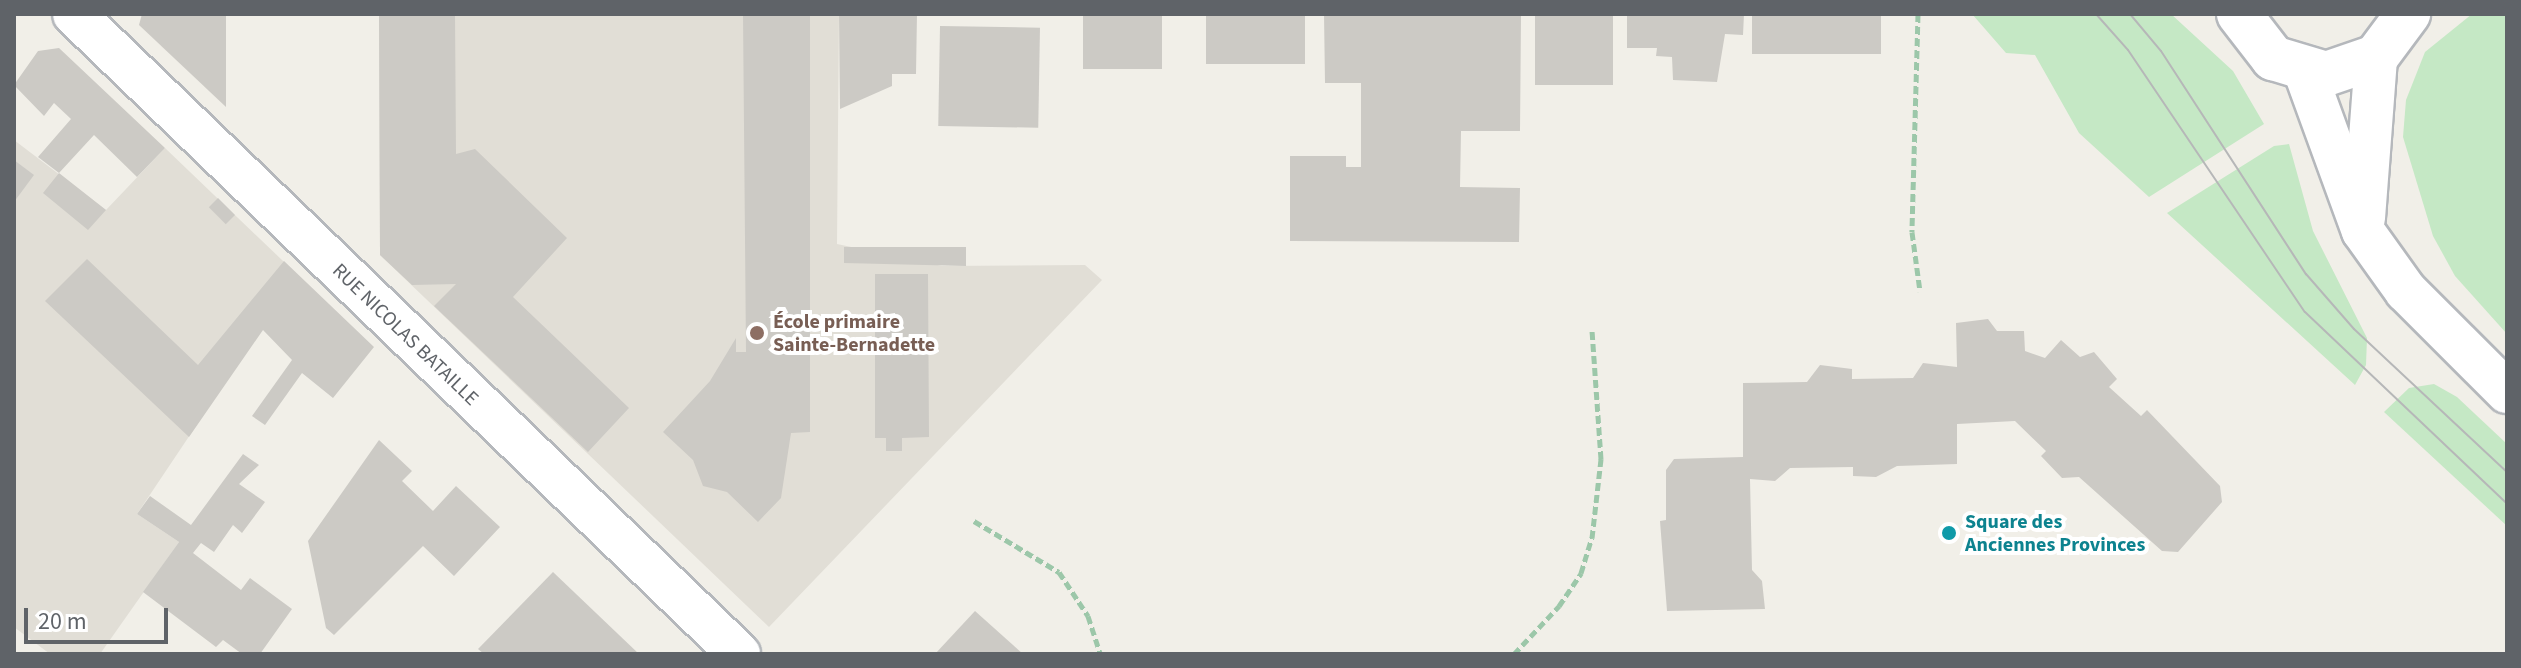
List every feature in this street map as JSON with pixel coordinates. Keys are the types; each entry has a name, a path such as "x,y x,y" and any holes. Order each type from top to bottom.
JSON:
{"street":[{"name":"RUE NICOLAS BATAILLE","path":"74,14 739,654"},
{"path":"2239,14 2273,58 2305,72 2334,73 2376,57"},
{"path":"2363,231 2376,57 2408,14"},
{"path":"2305,72 2363,231 2406,291 2507,392"}],"path":[{"path":"1918,14 1912,232 1920,291"},
{"path":"1514,654 1559,606 1581,573 1592,538 1601,459 1592,331"},
{"path":"974,521 1059,572 1082,604 1100,654"}],"shaded area":[{"name":"École primaire Sainte-Bernadette","path":"379,14 839,14 837,244 942,266 1085,265 1102,280 769,627 380,255"},
{"path":"14,140 106,210 165,148 306,283 255,338 137,514 179,542 100,654 50,654 14,627"}],"green space":[{"path":"1972,14 2171,14 2233,71 2264,124 2149,197 2079,133 2035,55 2006,53"},
{"path":"2472,14 2507,14 2507,334 2455,276 2433,236 2403,137 2406,100 2425,52"},
{"path":"2289,144 2313,231 2367,338 2366,365 2355,385 2167,213 2274,146"},
{"path":"2434,384 2457,397 2507,444 2507,526 2384,412 2409,388"}],"building":[{"path":"142,14 226,14 226,107 139,25"},
{"path":"379,14 455,14 456,154 475,149 567,238 513,297 629,408 588,452 434,306 456,284 412,285 380,255"},
{"path":"743,14 810,14 810,432 791,433 781,498 758,522 727,492 703,486 693,460 663,432 710,381 736,338 736,352 746,352"},
{"path":"839,14 917,14 916,74 892,74 892,86 840,109"},
{"path":"1083,14 1162,14 1162,69 1083,69"},
{"path":"1206,14 1305,14 1305,64 1206,64"},
{"path":"1324,14 1521,14 1520,131 1461,131 1460,187 1520,188 1519,242 1290,241 1290,156 1346,156 1346,167 1361,167 1361,83 1325,83"},
{"path":"1535,14 1613,14 1613,85 1535,85"},
{"path":"1627,14 1744,14 1743,35 1725,34 1717,82 1673,80 1672,57 1656,56 1657,48 1627,48"},
{"path":"1752,14 1881,14 1881,54 1752,54"},
{"path":"940,26 1040,28 1038,128 938,126"},
{"path":"59,48 165,148 137,177 94,135 59,173 38,157 71,119 54,103 44,116 14,85 38,51"},
{"path":"14,160 34,175 14,202"},
{"path":"59,173 106,210 88,230 43,193"},
{"path":"218,198 235,215 226,224 209,207"},
{"path":"844,247 966,247 966,266 844,263"},
{"path":"87,259 198,365 284,261 374,347 333,398 302,373 265,425 252,416 292,360 263,330 189,437 45,301"},
{"path":"875,274 928,274 929,437 902,438 902,451 886,451 886,438 875,438"},
{"path":"1988,319 1997,331 2024,331 2025,351 2045,358 2061,340 2080,357 2094,352 2117,379 2109,387 2141,416 2147,410 2220,486 2222,502 2178,552 2162,551 2079,477 2062,478 2041,456 2046,451 2015,421 1957,424 1957,464 1897,466 1876,477 1853,476 1853,467 1790,468 1775,481 1750,479 1752,570 1762,581 1765,609 1667,611 1660,521 1666,520 1666,470 1674,459 1743,457 1743,383 1807,382 1820,365 1852,369 1852,379 1913,378 1923,363 1957,367 1956,323"},
{"path":"379,440 412,471 402,481 433,511 456,486 500,527 454,576 423,546 334,635 326,628 308,541"},
{"path":"243,454 259,465 239,484 265,502 242,533 233,525 214,552 201,543 193,553 241,590 250,578 292,609 260,654 242,654 223,640 216,647 143,592 179,542 137,514 150,496 191,525"},
{"path":"553,572 639,654 484,654 478,649"},
{"path":"975,611 1023,654 935,654"}],"tram line":[{"path":"2096,14 2128,50 2305,312 2507,504"},
{"path":"2130,14 2161,51 2306,274 2354,329 2507,472"}],"place":[{"name":"École primaire Sainte-Bernadette","path":"757,333"},
{"name":"Square des Anciennes Provinces","path":"1949,533"}]}
